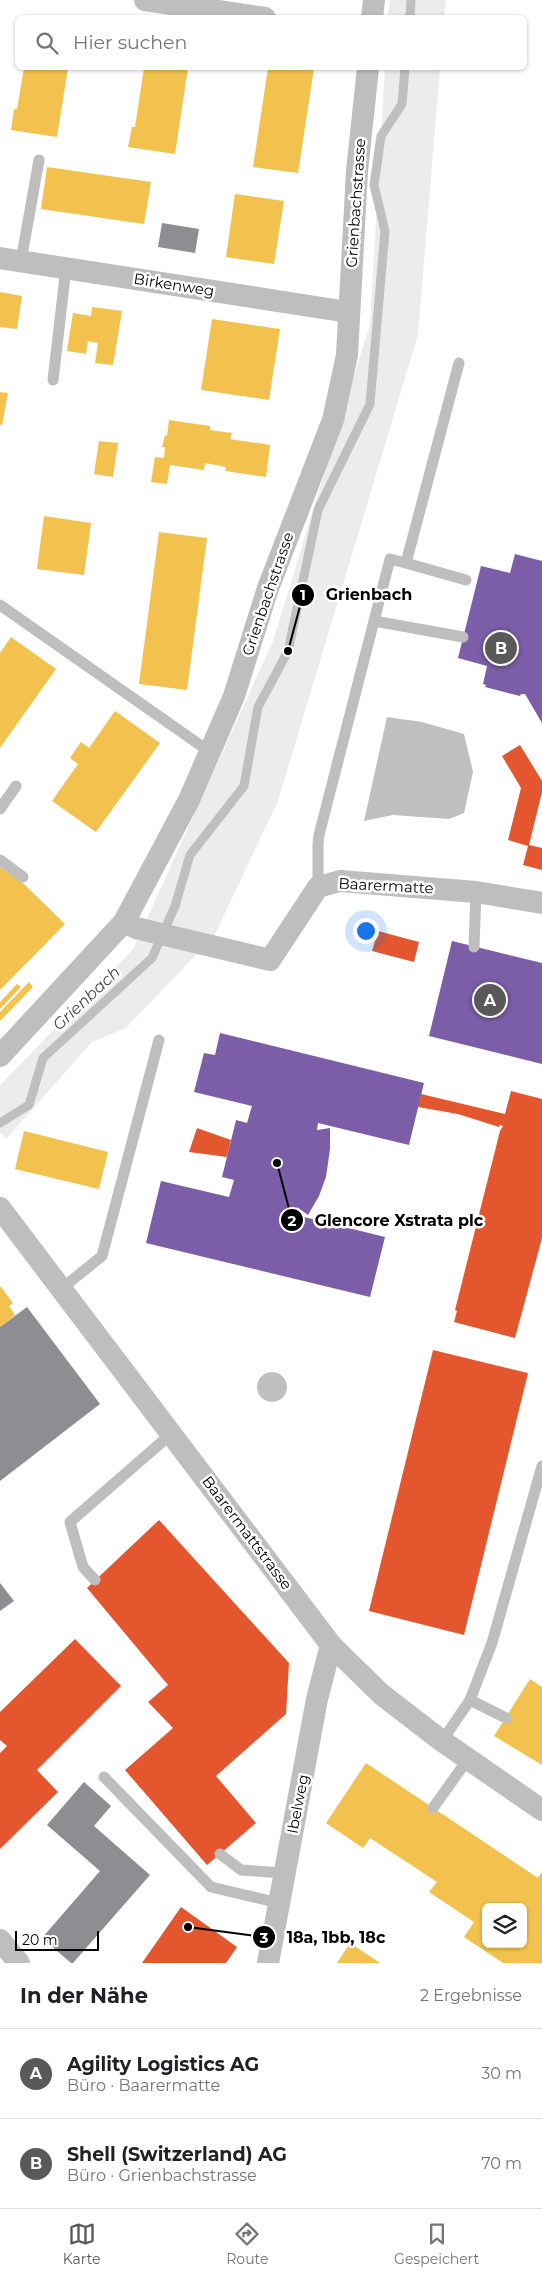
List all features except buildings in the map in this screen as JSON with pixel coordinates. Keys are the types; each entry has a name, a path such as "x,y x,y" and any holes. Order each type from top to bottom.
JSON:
{"street":[{"path":"145,0 183,3 249,15"},
{"path":"372,15 374,0"},
{"name":"Grienbachstrasse","path":"0,1056 124,922 189,800 234,696 268,588 333,420 347,355 357,171 368,70"},
{"name":"Birkenweg","path":"10,260 348,312"},
{"name":"Baarermatte","path":"124,922 150,932 270,960 318,887 340,880 476,892 542,903"},
{"name":"Baarermattstrasse","path":"0,1208 331,1645 381,1694 442,1741 542,1810"},
{"name":"Ibelweg","path":"268,1963 317,1699 331,1645"},
{"path":"0,1940 19,1963"}],"lane":[{"path":"10,260 39,160"},
{"path":"53,380 66,268"},
{"path":"406,563 459,363"},
{"path":"318,887 318,844 390,559 466,580"},
{"path":"0,605 210,752"},
{"path":"374,621 463,637"},
{"path":"0,809 16,786"},
{"path":"0,860 23,877"},
{"path":"474,946 476,892"},
{"path":"61,1289 102,1256 159,1040"},
{"path":"96,1580 83,1567 70,1522 171,1434"},
{"path":"442,1741 470,1700 492,1643 542,1466"},
{"path":"470,1700 506,1718"},
{"path":"433,1808 468,1759"},
{"path":"104,1778 211,1887 279,1903"},
{"path":"220,1854 241,1870 284,1873"}],"shaded area":[{"path":"390,0 446,0 444,15 388,15"},
{"path":"385,70 440,70 418,335 278,801 214,936 126,1028 92,1042 6,1139 0,1132 0,1085 133,949 273,641 370,324"},
{"path":"387,717 422,722 464,734 473,772 464,813 449,819 393,815 364,821"},
{"path":"272,1372 278,1373 286,1381 286,1393 278,1401 272,1402 266,1401 258,1393 257,1387 258,1381 266,1373"}],"waterway":[{"name":"Grienbach","path":"410,15 411,0"},
{"name":"Grienbach","path":"0,1123 29,1105 43,1058 152,958 175,906 190,855 244,786 258,707 288,651 318,510 370,404 385,231 374,185 381,136 402,104 405,70"}],"place":[{"name":"Shell (Switzerland) AG","path":"501,648"},
{"name":"Grienbach","path":"288,651"},
{"name":"Agility Logistics AG","path":"490,1000"},
{"name":"Glencore Xstrata plc","path":"277,1163"},
{"name":"18a, 1bb, 18c","path":"188,1927"}]}
